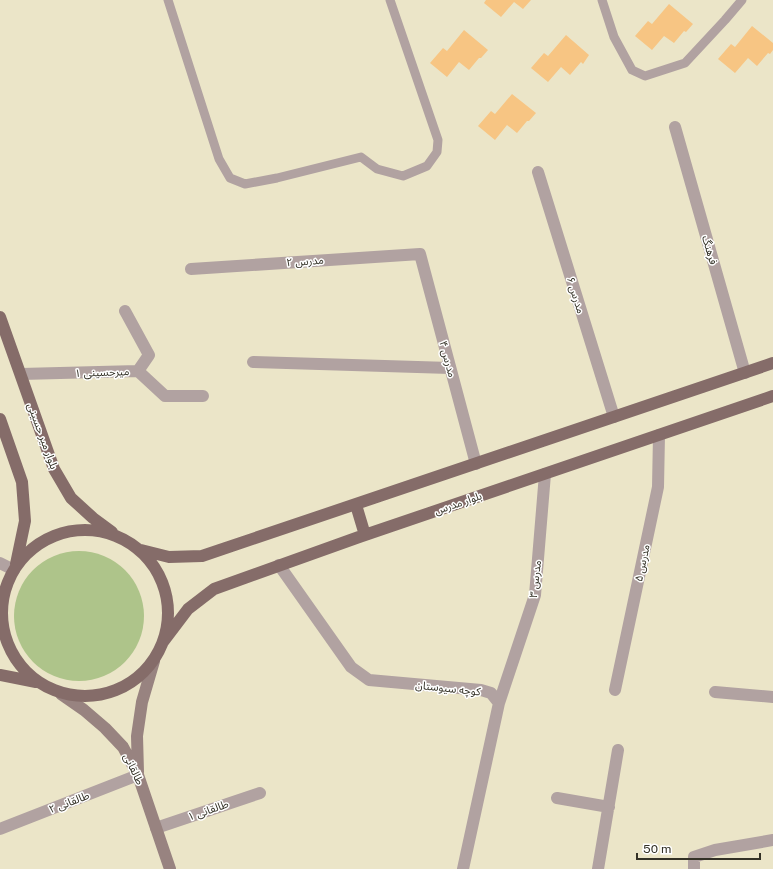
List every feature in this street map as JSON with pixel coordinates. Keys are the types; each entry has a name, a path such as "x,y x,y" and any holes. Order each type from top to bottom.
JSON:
{"main road":[{"name":"بلوار میر حسینی","path":"0,317 54,469 71,498 92,518 141,550"},
{"path":"141,550 169,557 202,556 773,363"},
{"name":"بلوار مدرس","path":"163,642 188,609 214,589 279,565 773,396"},
{"path":"0,420 22,482 25,521 15,567"},
{"path":"356,505 366,535"},
{"path":"36,682 17,664 5,641 0,615 2,591 15,567 36,544 62,532 90,529 117,535"},
{"path":"138,775 138,729 142,702 154,661 163,642 169,618 166,593 157,569 141,550"},
{"path":"0,676 36,682 61,694 87,697 112,693 136,680 154,661"},
{"name":"طالقانی","path":"61,694 84,710 105,728 123,747 138,775 170,869"}],"street":[{"name":"فرهنگ","path":"675,127 745,373"},
{"name":"مدرس ۶","path":"538,172 614,417"},
{"name":"مدرس ۲","path":"191,269 420,254"},
{"name":"مدرس ۴","path":"420,254 476,464"},
{"name":"میرحسینی ۱","path":"20,374 138,371 149,355 125,311"},
{"path":"253,362 450,368"},
{"path":"138,371 165,396 203,396"},
{"name":"مدرس ۵","path":"615,690 658,487 659,435"},
{"name":"مدرس ۳","path":"499,703 535,595 545,474"},
{"path":"0,563 15,567"},
{"name":"کوچه سیوستان","path":"279,565 351,667 369,680 481,690 492,693 499,703"},
{"path":"715,692 773,697"},
{"path":"463,869 499,703"},
{"path":"598,869 618,750"},
{"name":"طالقانی ۲","path":"0,829 138,775"},
{"name":"طالقانی ۱","path":"156,828 260,793"},
{"path":"557,798 609,807"},
{"path":"694,869 694,857 715,850 773,840"}],"lane":[{"path":"168,0 219,159 230,178 245,184 277,178 361,157 377,169 403,176 427,166 437,152 438,140 390,0"},
{"path":"602,0 614,37 632,70 645,76 684,63 742,0"}],"green space":[{"path":"79,551 104,556 125,570 139,591 144,616 139,641 125,662 104,676 79,681 54,676 33,662 19,641 14,616 19,591 33,570 54,556"}],"building":[{"path":"486,0 531,0 523,9 514,2 501,17 484,3"},
{"path":"669,4 693,24 686,32 684,31 674,43 664,36 652,50 635,36 648,21 652,24"},
{"path":"752,26 773,43 773,50 770,54 768,53 757,66 748,58 735,73 718,59 731,44 735,47"},
{"path":"464,30 488,50 469,70 459,62 447,77 430,63 443,48 447,51"},
{"path":"566,35 589,55 583,64 581,62 570,75 561,67 548,82 531,68 544,53 548,56"},
{"path":"512,94 536,113 517,133 507,125 495,140 478,126 491,111 495,114"}]}
